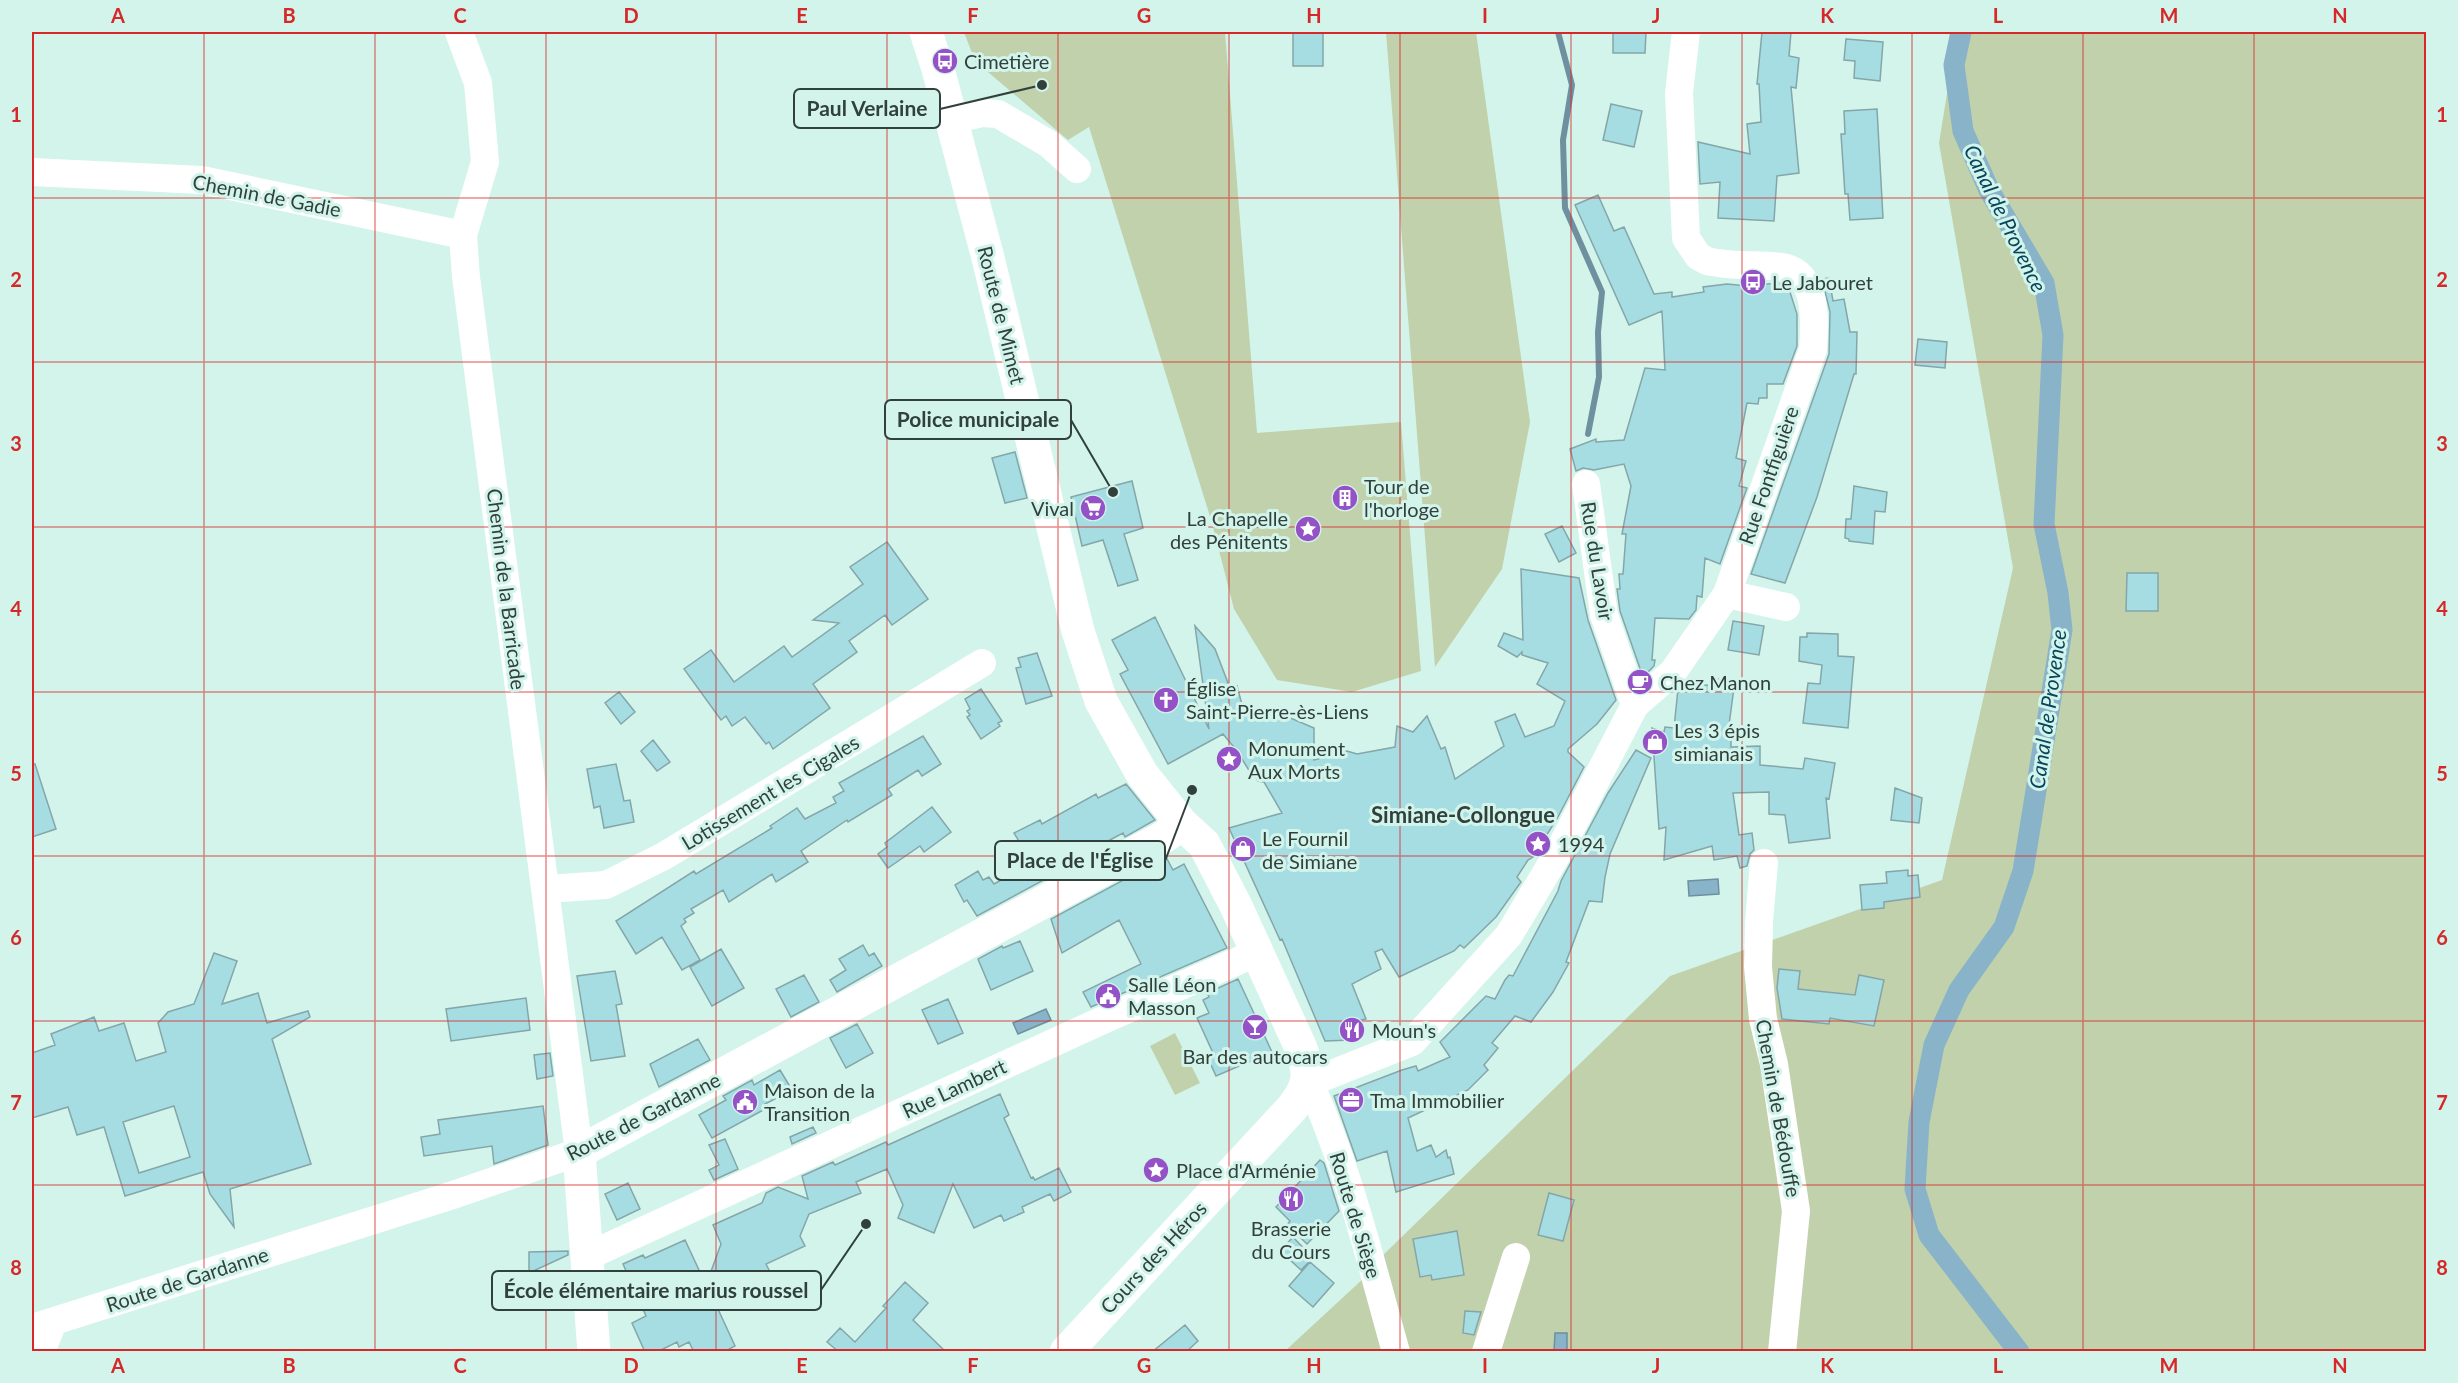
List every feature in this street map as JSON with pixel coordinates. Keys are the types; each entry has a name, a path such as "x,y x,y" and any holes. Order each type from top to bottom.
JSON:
{"main road":[{"name":"Route de Mimet","path":"926,32 988,258 1078,630 1101,701 1142,774 1182,824 1204,844 1236,906 1300,1046 1308,1080"},
{"name":"Route de Gardanne","path":"579,1152 1162,838 1182,824"},
{"name":"Cours des Héros","path":"1066,1352 1292,1108 1305,1089 1308,1080"},
{"path":"579,1152 594,1352"}],"street":[{"name":"Chemin de la Barricade","path":"459,32 478,83 485,162 463,235 466,277 579,1152"},
{"name":"Rue Fontfiguière","path":"1635,705 1673,672 1727,594 1813,349 1814,317 1809,290 1799,274 1791,269 1715,263 1698,255 1686,238 1679,93 1686,32"},
{"path":"951,120 982,113 998,114 1048,144 1077,170"},
{"name":"Chemin de Gadie","path":"32,172 202,180 463,235"},
{"name":"Rue du Lavoir","path":"1586,484 1604,615 1635,705"},
{"path":"1727,594 1786,607"},
{"name":"Lotissement les Cigales","path":"546,889 606,885 664,856 982,663"},
{"path":"1308,1080 1324,1077 1412,1042 1509,935 1559,851 1635,705"},
{"name":"Chemin de Bédouffe","path":"1764,863 1759,922 1759,977 1763,1019 1774,1064 1796,1211 1782,1352"},
{"name":"Rue Lambert","path":"588,1256 1256,953"},
{"name":"Route de Siège","path":"1308,1080 1331,1135 1353,1200 1396,1352"},
{"name":"Route de Gardanne","path":"42,1325 447,1197 579,1152"},
{"path":"1486,1352 1516,1257"},
{"path":"41,1352 42,1325"}],"green space":[{"path":"964,32 1225,32 1257,433 1401,422 1421,671 1352,692 1277,680 1234,609 1212,523 1089,127 1068,140 975,61"},
{"path":"1386,32 1476,32 1530,422 1502,569 1435,667"},
{"path":"1957,32 2426,32 2426,1351 1405,1351 1378,1260 1670,976 1942,880 2013,568 1939,143"},
{"path":"1175,1033 1200,1083 1175,1095 1150,1046"},
{"path":"1365,1277 1388,1351 1285,1351"}],"water":[{"path":"1718,879 1719,894 1689,896 1688,881"},
{"path":"1046,1009 1051,1020 1018,1034 1013,1023"},
{"path":"1555,1333 1567,1333 1567,1351 1554,1351"}],"building":[{"path":"1293,32 1323,32 1323,66 1293,66"},
{"path":"1613,32 1646,32 1645,53 1613,53"},
{"path":"1762,32 1791,32 1789,56 1799,58 1796,88 1791,87 1799,173 1777,176 1774,221 1718,218 1720,182 1700,184 1698,142 1750,154 1747,124 1761,122 1759,84 1757,84"},
{"path":"1846,39 1883,42 1880,81 1854,78 1855,61 1844,60"},
{"path":"1611,104 1642,111 1634,147 1603,140"},
{"path":"1877,109 1883,218 1850,220 1848,194 1845,194 1841,134 1845,134 1844,111"},
{"path":"1598,195 1614,231 1624,227 1654,294 1672,292 1672,297 1704,292 1703,287 1778,283 1789,289 1797,314 1797,346 1783,384 1767,384 1767,398 1759,398 1758,404 1747,403 1736,458 1746,461 1739,486 1747,488 1720,564 1705,558 1702,597 1697,596 1696,610 1689,619 1655,618 1652,660 1655,660 1654,666 1643,677 1620,611 1617,589 1620,589 1619,574 1623,574 1626,534 1622,534 1631,486 1624,464 1594,470 1583,468 1576,471 1570,449 1596,439 1596,442 1624,440 1645,368 1665,370 1662,311 1629,325 1575,205"},
{"path":"1829,278 1833,301 1844,299 1850,332 1857,332 1856,374 1854,374 1817,497 1785,583 1751,574 1829,354 1830,312 1822,279"},
{"path":"1918,339 1947,342 1945,368 1915,365"},
{"path":"1015,452 1027,498 1005,503 992,458"},
{"path":"1132,481 1143,528 1124,534 1138,580 1118,586 1103,540 1082,546 1071,497"},
{"path":"1854,486 1887,492 1885,512 1875,511 1873,544 1849,541 1845,538 1846,519 1851,519"},
{"path":"1562,526 1576,553 1559,562 1545,534"},
{"path":"887,542 928,599 892,625 885,615 849,641 857,652 813,684 830,708 773,749 769,742 766,744 745,717 732,726 726,716 721,720 684,669 711,650 734,682 784,646 792,657 839,623 813,620 863,584 850,567"},
{"path":"1521,569 1579,578 1588,620 1616,700 1597,724 1568,749 1568,752 1584,767 1558,817 1533,857 1528,860 1517,877 1521,882 1496,917 1464,948 1460,945 1454,951 1399,977 1382,949 1375,952 1381,969 1352,984 1366,1019 1356,1021 1362,1035 1352,1040 1325,1041 1282,939 1280,940 1229,828 1282,813 1264,782 1258,781 1253,772 1250,772 1223,734 1168,764 1120,674 1128,670 1112,640 1155,617 1209,729 1195,626 1215,649 1230,688 1237,686 1244,712 1271,708 1273,715 1288,714 1288,717 1314,728 1314,760 1347,751 1357,754 1395,747 1397,726 1413,732 1427,716 1441,749 1445,747 1455,779 1504,746 1495,722 1515,714 1525,737 1554,726 1565,701 1537,684 1548,663 1522,655 1522,652 1517,657 1498,646 1504,633 1523,640"},
{"path":"2127,573 2158,573 2158,611 2126,611"},
{"path":"1733,621 1764,626 1759,655 1728,650"},
{"path":"1807,633 1838,634 1838,656 1854,657 1848,728 1803,723 1808,683 1820,684 1822,665 1799,661 1800,637 1807,637"},
{"path":"1037,653 1052,696 1026,704 1016,668 1021,667 1018,658"},
{"path":"1716,679 1735,680 1727,740 1731,740 1731,747 1760,746 1760,765 1803,769 1805,758 1835,763 1829,799 1826,798 1830,838 1789,843 1785,815 1769,814 1769,792 1733,793 1739,835 1752,833 1754,850 1750,854 1747,866 1740,868 1737,856 1714,860 1712,846 1664,860 1666,827 1659,829 1652,728 1664,732 1665,727 1674,728 1678,689 1685,683 1715,686"},
{"path":"981,689 1002,721 998,723 1000,726 981,739 967,717 970,715 967,711 970,709 965,699"},
{"path":"619,692 635,712 621,724 605,703"},
{"path":"923,736 941,764 922,776 918,770 888,789 892,795 848,822 847,820 801,851 808,862 776,882 772,874 729,902 723,890 691,909 694,913 684,919 686,922 681,926 700,960 682,970 662,937 636,954 616,921 694,871 696,874 772,828 770,826 797,808 805,819 836,803 833,797 844,791 839,783"},
{"path":"653,740 670,762 657,771 641,751"},
{"path":"1636,750 1651,758 1610,854 1602,902 1589,901 1566,962 1569,963 1553,992 1531,1022 1515,1016 1492,1043 1498,1048 1484,1065 1488,1070 1468,1090 1408,1118 1417,1151 1431,1145 1436,1157 1446,1150 1454,1174 1396,1192 1387,1151 1357,1161 1334,1096 1402,1070 1416,1066 1418,1071 1450,1057 1440,1042 1486,996 1495,999 1505,980 1509,975 1513,976 1608,793"},
{"path":"35,764 56,829 32,837 32,765"},
{"path":"616,764 624,801 630,800 634,822 604,828 600,806 594,808 587,769"},
{"path":"1126,784 1155,820 1125,837 1123,833 1091,850 1065,866 1066,868 977,916 967,900 964,902 955,885 978,871 983,880 989,877 994,884 1025,867 1016,852 1018,850 1015,846 1020,843 1014,833 1040,820 1042,824 1096,794 1098,798"},
{"path":"1895,788 1922,798 1919,823 1891,820"},
{"path":"932,807 951,832 924,852 920,846 888,868 878,854 887,847 885,843"},
{"path":"1166,857 1173,870 1184,864 1227,948 1091,1007 1083,992 1141,964 1119,920 1062,953 1051,919"},
{"path":"1908,870 1908,876 1918,875 1920,897 1884,902 1884,908 1862,910 1860,885 1887,883 1886,872"},
{"path":"1020,941 1033,971 991,990 978,959 1002,946 1003,948"},
{"path":"863,945 869,956 874,953 882,966 837,992 830,980 846,970 839,959"},
{"path":"721,949 744,988 712,1006 690,967"},
{"path":"214,953 237,961 222,1004 258,993 267,1023 308,1011 310,1017 272,1039 311,1164 230,1189 234,1227 210,1194 203,1172 125,1196 104,1127 77,1135 68,1107 32,1118 32,1053 55,1045 51,1034 94,1017 99,1031 124,1023 136,1061 166,1052 158,1023 168,1012 194,1004","holes":["174,1106 190,1157 139,1173 123,1122"]},
{"path":"1779,969 1800,971 1798,989 1855,995 1859,975 1884,980 1874,1026 1830,1018 1829,1024 1782,1019 1777,988"},
{"path":"615,971 622,1004 616,1005 625,1056 591,1061 577,976"},
{"path":"804,975 819,1002 791,1017 776,989"},
{"path":"1238,979 1272,1052 1216,1076 1207,1056 1213,1053 1197,1018 1209,1013 1203,1000 1209,997 1207,993"},
{"path":"526,998 530,1030 451,1041 446,1009"},
{"path":"948,999 963,1033 938,1044 922,1010"},
{"path":"857,1024 873,1053 846,1068 830,1038"},
{"path":"698,1039 710,1060 659,1087 650,1064"},
{"path":"550,1053 553,1076 537,1079 534,1055"},
{"name":"Maison de la Transition","path":"780,1070 792,1090 765,1104 767,1108 712,1138 699,1115 726,1100 723,1096 752,1080 754,1085"},
{"path":"1000,1094 1009,1115 1004,1118 1031,1178 1035,1180 1059,1168 1071,1192 1054,1201 1050,1194 1022,1207 1024,1212 1004,1221 1001,1215 974,1228 953,1184 934,1233 898,1218 903,1205 887,1169 856,1182 861,1193 809,1214 800,1236 805,1246 766,1264 769,1270 712,1296 735,1346 724,1352 694,1352 689,1342 679,1347 677,1342 657,1352 645,1352 632,1323 646,1316 623,1264 643,1255 645,1258 685,1240 706,1285 721,1244 713,1225 762,1203 766,1193 778,1187 808,1199 802,1176 833,1162 835,1165 886,1142 888,1145"},
{"path":"543,1106 548,1145 494,1164 492,1146 424,1156 421,1137 440,1134 438,1120"},
{"path":"813,1127 816,1133 792,1144 790,1137"},
{"path":"725,1139 738,1169 714,1180 709,1170 719,1165 709,1145"},
{"path":"1320,1160 1324,1163 1339,1211 1307,1244 1287,1225 1290,1221 1276,1207"},
{"path":"628,1183 640,1209 617,1220 605,1194"},
{"path":"1549,1193 1574,1200 1563,1241 1538,1235"},
{"path":"1457,1231 1464,1275 1432,1280 1431,1275 1420,1277 1413,1239"},
{"path":"1293,1237 1313,1258 1301,1270 1280,1251"},
{"path":"568,1251 568,1255 529,1273 529,1252"},
{"path":"1310,1262 1334,1283 1313,1307 1289,1286"},
{"path":"905,1282 928,1303 913,1320 946,1352 839,1352 827,1342 840,1328 855,1342 886,1308 883,1306"},
{"path":"1465,1311 1481,1312 1474,1335 1463,1333"},
{"path":"1185,1325 1198,1341 1186,1352 1152,1352"}],"waterway":[{"path":"1558,32 1572,85 1563,140 1565,208 1602,292 1598,332 1599,377 1588,434"},
{"name":"Canal de Provence","path":"1961,32 1954,65 1963,131 1989,190 2044,283 2053,335 2044,524 2058,593 2062,630 2023,871 2004,927 1959,990 1934,1045 1919,1122 1915,1189 1929,1235 2019,1352"}],"place":[{"name":"Cimetière","path":"945,61"},
{"name":"Paul Verlaine","path":"1042,85"},
{"name":"Le Jabouret","path":"1753,282"},
{"name":"Police municipale","path":"1113,492"},
{"name":"Tour de l'horloge","path":"1345,498"},
{"name":"Vival","path":"1093,508"},
{"name":"La Chapelle des Pénitents","path":"1308,529"},
{"name":"Chez Manon","path":"1640,682"},
{"name":"Église Saint-Pierre-ès-Liens","path":"1166,700"},
{"name":"Les 3 épis simianais","path":"1655,742"},
{"name":"Monument Aux Morts","path":"1229,759"},
{"name":"Place de l'Église","path":"1192,790"},
{"name":"1994","path":"1538,844"},
{"name":"Le Fournil de Simiane","path":"1243,849"},
{"name":"Salle Léon Masson","path":"1108,996"},
{"name":"Bar des autocars","path":"1255,1027"},
{"name":"Moun's","path":"1352,1030"},
{"name":"Tma Immobilier","path":"1351,1100"},
{"name":"Maison de la Transition","path":"745,1102"},
{"name":"Place d'Arménie","path":"1156,1170"},
{"name":"Brasserie du Cours","path":"1291,1199"},
{"name":"École élémentaire marius roussel","path":"866,1224"}],"district":[{"name":"Simiane-Collongue","path":"1463,814"}]}
